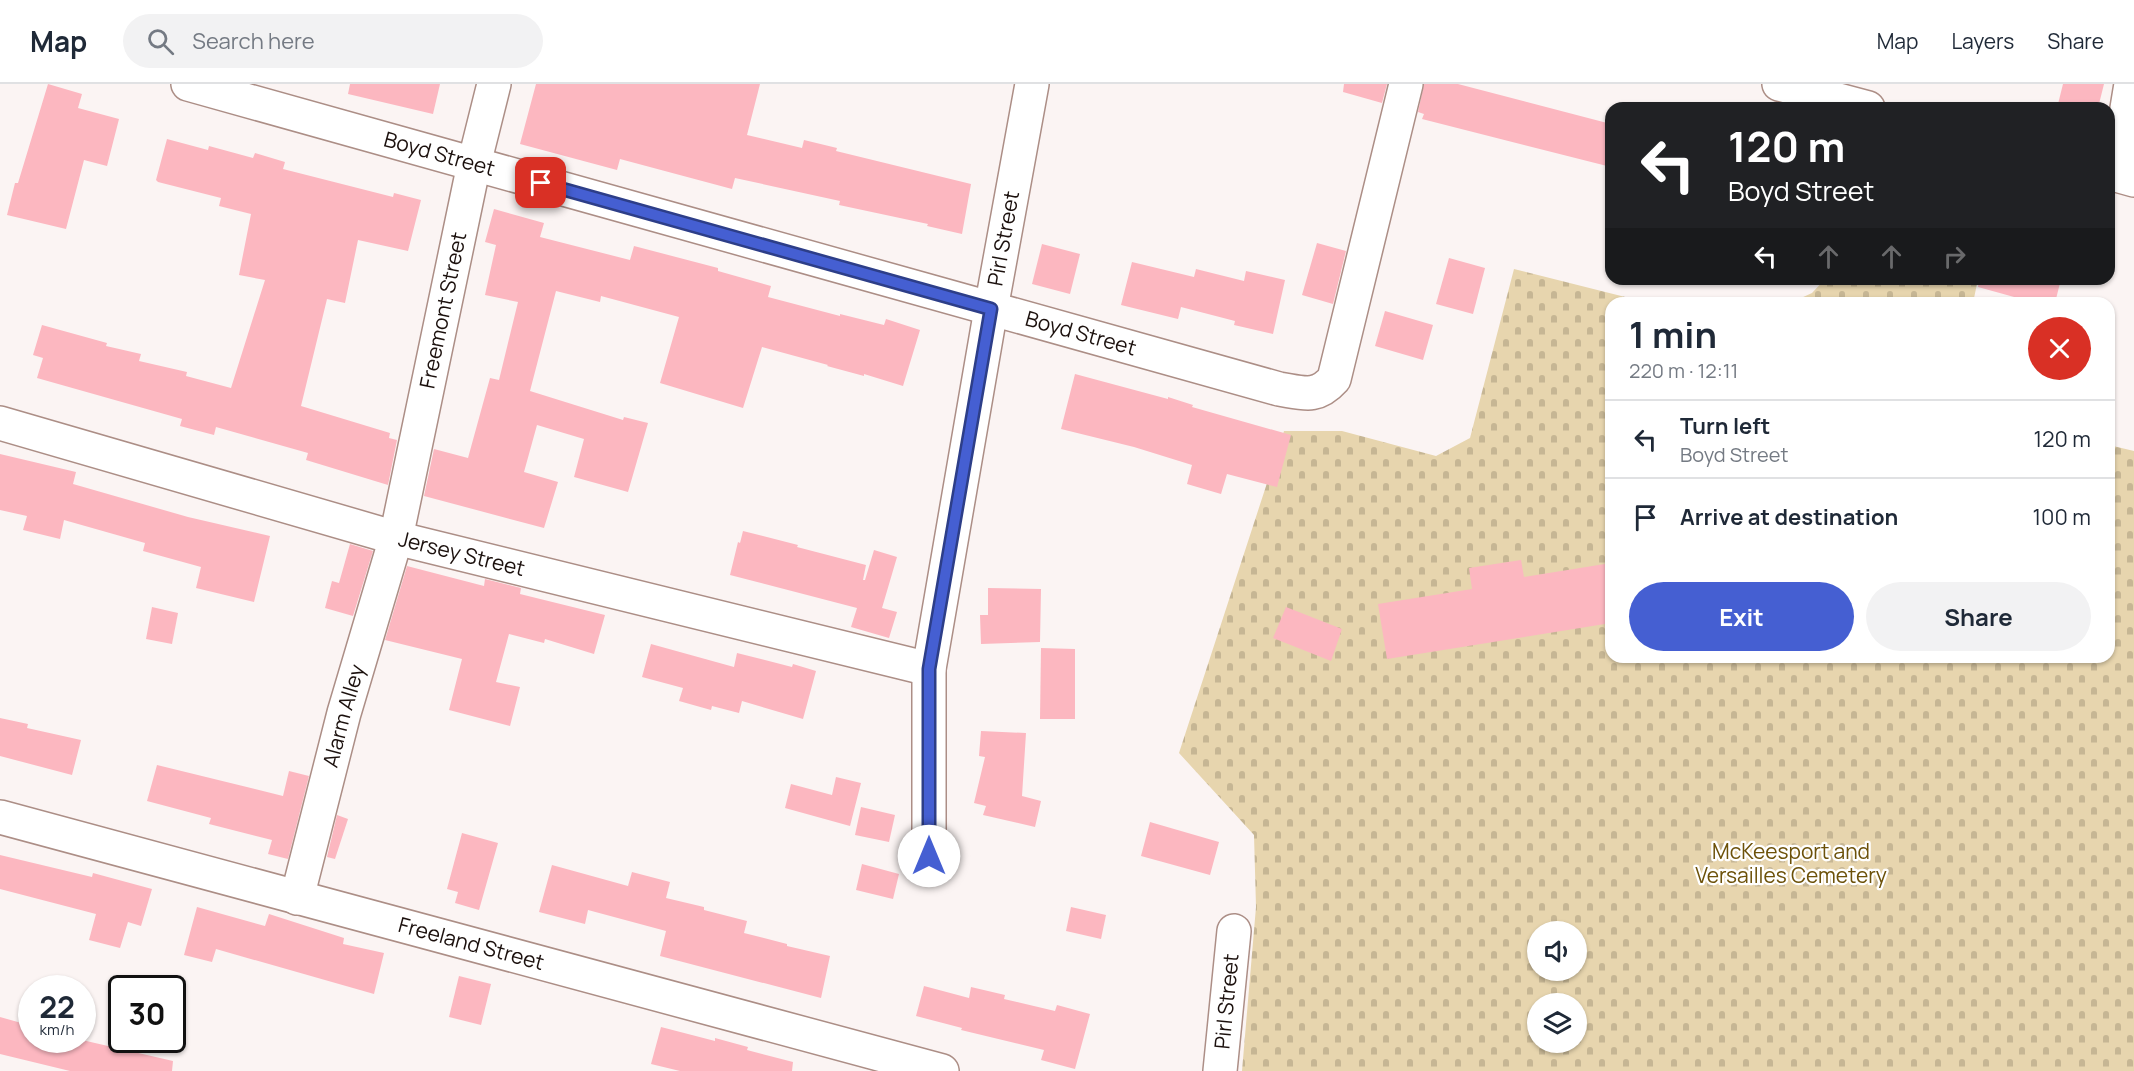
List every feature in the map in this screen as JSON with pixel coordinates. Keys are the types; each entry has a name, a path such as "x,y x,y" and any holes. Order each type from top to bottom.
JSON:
{"street":[{"name":"Boyd Street","path":"188,84 1279,389 1310,394 1325,389 1334,379 1406,84"},
{"name":"Freemont Street","path":"396,538 474,164 494,84"},
{"name":"Pirl Street","path":"929,856 929,669 1032,84"},
{"path":"1779,84 1846,102"},
{"path":"2120,176 2131,84"},
{"name":"Jersey Street","path":"0,423 396,538 929,669"},
{"name":"Alarm Alley","path":"297,898 344,712 396,538"},
{"name":"Freeland Street","path":"0,817 942,1071"},
{"name":"Pirl Street","path":"1220,1071 1234,931"}],"green space":[{"name":"McKeesport and Versailles Cemetery","path":"1514,269 1625,297 1605,297 1605,663 2115,663 2115,446 2134,451 2134,1071 1242,1071 1256,907 1254,835 1179,753 1284,431 1342,431 1436,456 1470,438"},
{"path":"1819,285 1977,285 1974,297 1803,297 1812,293"}],"building":[{"path":"48,84 82,94 78,108 119,119 107,166 84,160 66,229 7,215 15,183 18,183"},
{"path":"350,84 440,84 433,114 348,94"},
{"path":"536,84 760,84 747,135 802,148 804,140 837,148 836,151 971,184 962,234 927,226 928,224 839,205 840,201 735,178 732,189 620,159 617,170 520,144"},
{"path":"1344,84 1387,84 1382,103 1343,92"},
{"path":"1424,84 1458,84 1605,122 1605,165 1422,119 1424,114 1418,112"},
{"path":"2063,84 2104,84 2100,102 2058,102"},
{"path":"167,139 208,150 209,146 253,158 255,153 285,162 283,169 393,197 394,193 421,200 408,251 358,240 345,303 327,299 301,406 390,433 389,438 397,440 388,485 306,460 308,453 216,427 214,435 180,426 182,419 37,378 43,358 33,355 42,325 107,343 106,346 141,354 139,361 187,372 186,376 231,388 265,280 239,275 251,214 219,206 221,198 158,182 156,180"},
{"path":"494,209 544,223 540,237 630,260 634,246 718,268 718,271 771,286 768,297 884,325 886,319 920,330 903,386 762,347 743,408 660,383 679,317 601,296 600,302 556,291 530,391 623,420 624,417 648,423 628,492 574,477 584,439 537,425 524,472 558,482 544,528 424,496 434,449 468,458 490,378 499,380 518,302 485,295 496,245 485,242"},
{"path":"1317,243 1346,251 1333,304 1302,295"},
{"path":"1042,244 1080,254 1070,294 1032,284"},
{"path":"1449,258 1485,268 1473,314 1436,304"},
{"path":"1132,262 1194,277 1196,269 1244,281 1246,271 1285,280 1273,334 1234,325 1235,321 1181,307 1178,319 1121,305"},
{"path":"1978,285 2060,285 2056,297 2014,297 1978,287"},
{"path":"1385,311 1433,325 1423,360 1375,346"},
{"path":"1075,374 1168,399 1168,397 1193,405 1192,407 1291,435 1277,487 1227,474 1221,494 1187,484 1192,465 1134,447 1061,429"},
{"path":"0,454 76,472 73,484 188,517 270,536 254,602 196,588 201,567 143,551 145,543 64,520 60,539 23,530 27,516 0,510"},
{"path":"743,531 866,565 863,580 865,580 874,550 897,557 882,608 897,612 889,638 851,627 857,608 730,575"},
{"path":"350,544 373,551 353,616 325,608 332,581 339,583"},
{"path":"1521,560 1524,577 1605,564 1605,624 1387,659 1378,604 1472,589 1469,568"},
{"path":"407,566 484,586 485,579 521,588 520,594 605,615 594,654 545,639 544,643 509,634 496,682 520,687 510,726 449,710 462,659 385,640"},
{"path":"988,588 1041,589 1040,642 981,644 980,615 988,615"},
{"path":"152,607 178,613 172,644 146,639"},
{"path":"1286,607 1342,629 1331,661 1273,638"},
{"path":"651,644 734,667 737,653 816,671 803,719 742,701 739,713 712,706 711,710 679,701 683,688 642,677"},
{"path":"1041,648 1075,649 1075,719 1040,719"},
{"path":"0,718 28,724 27,728 81,740 72,775 0,756"},
{"path":"981,731 1026,733 1022,796 1041,801 1035,827 983,815 986,806 974,803 985,757 979,756"},
{"path":"157,765 283,796 289,771 309,776 288,859 268,854 272,840 209,824 211,818 147,801"},
{"path":"836,777 861,783 850,826 785,808 791,784 832,795"},
{"path":"861,807 895,815 889,842 855,835"},
{"path":"337,815 348,819 335,859 327,857"},
{"path":"1150,822 1219,842 1210,875 1141,856"},
{"path":"462,833 498,843 479,910 455,903 458,892 447,889"},
{"path":"0,855 92,877 93,873 152,889 141,926 128,922 120,948 89,940 96,914 0,889"},
{"path":"862,864 899,874 893,899 856,890"},
{"path":"552,865 628,886 632,872 670,882 666,898 747,921 744,933 830,956 821,998 660,956 666,931 588,910 585,924 539,912"},
{"path":"197,907 265,926 269,914 344,938 343,944 384,953 374,994 216,949 212,962 184,955"},
{"path":"1071,907 1106,915 1101,939 1066,931"},
{"path":"459,976 491,984 481,1025 449,1017"},
{"path":"924,986 969,998 971,987 1005,995 1004,999 1055,1011 1057,1005 1090,1014 1075,1069 1041,1060 1044,1050 961,1030 962,1028 916,1016"},
{"path":"0,1017 18,1022 18,1053 96,1053 96,1043 108,1046 108,1053 138,1053 173,1061 172,1071 70,1071 0,1054"},
{"path":"661,1027 715,1041 715,1038 748,1047 747,1050 793,1062 792,1071 680,1071 651,1064"}],"route":[{"path":"541,183 991,309 929,669 929,856"}]}
